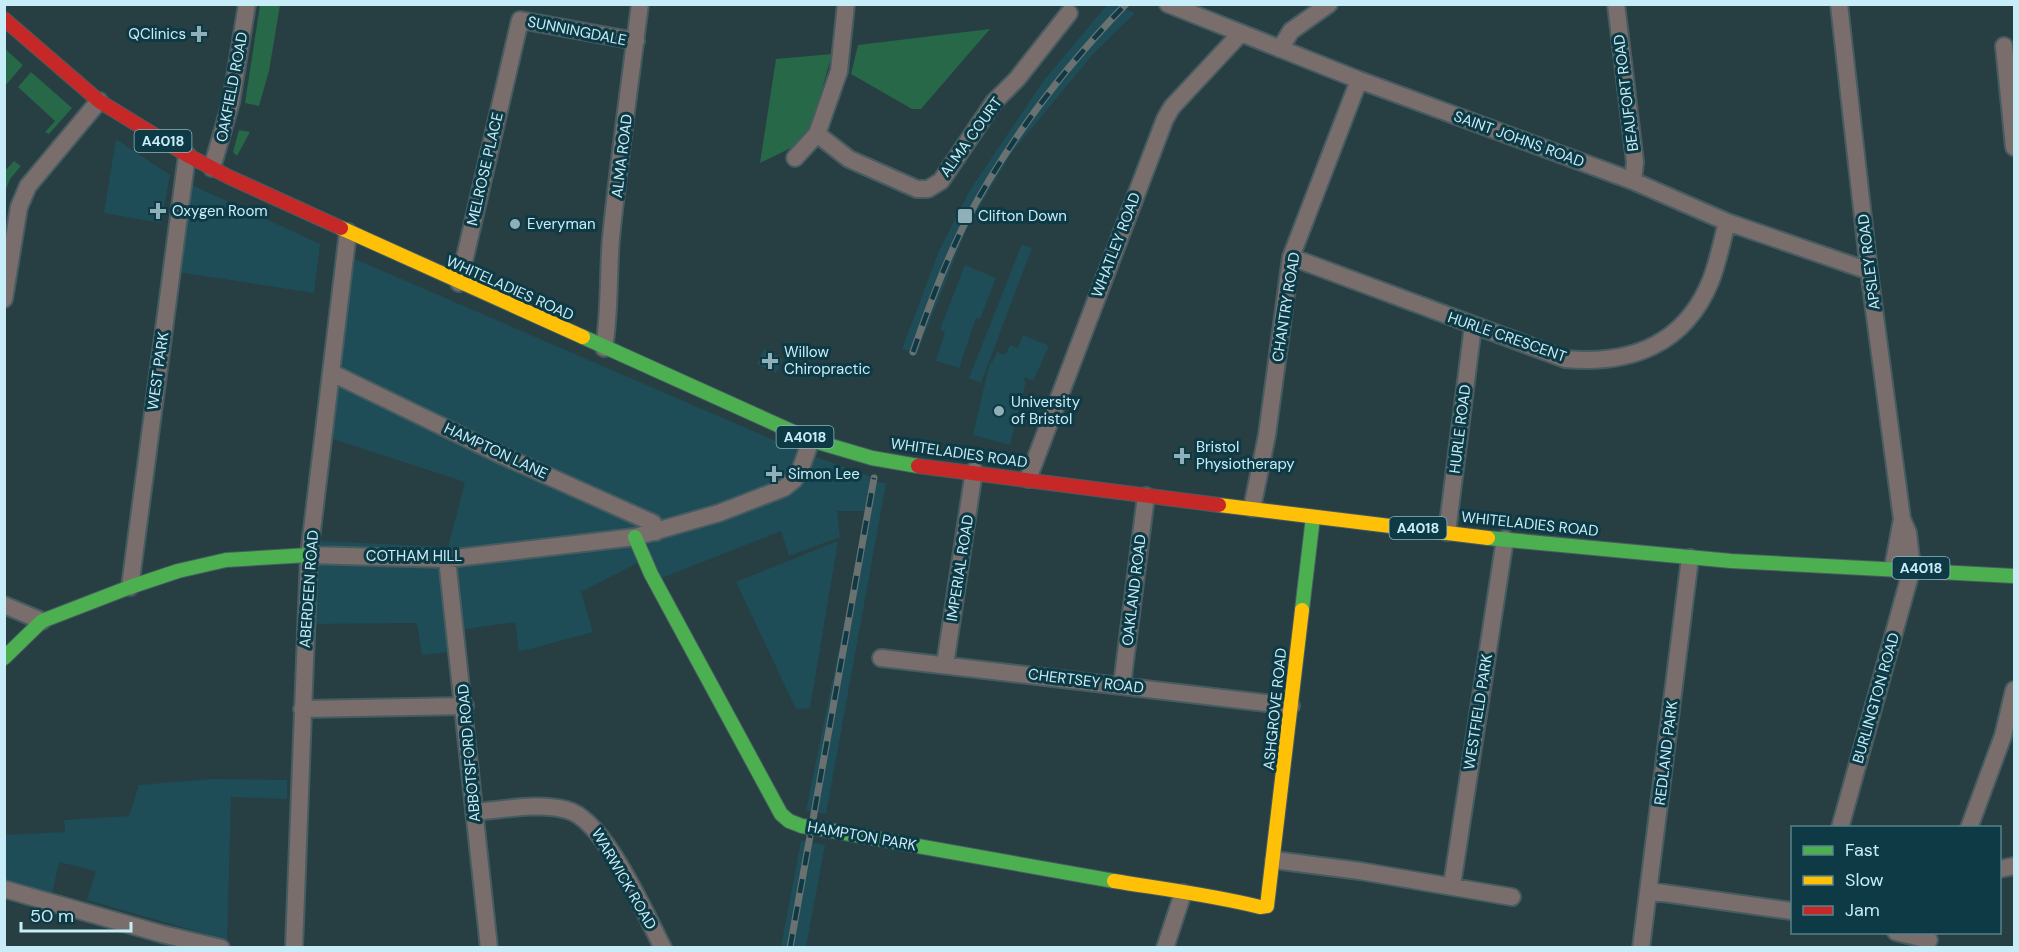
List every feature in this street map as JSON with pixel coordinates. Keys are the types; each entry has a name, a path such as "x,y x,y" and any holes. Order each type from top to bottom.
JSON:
{"main road":[{"name":"WHITELADIES ROAD","path":"4,19 99,101 187,155 459,283 811,440 892,462 974,471 1146,496 1505,539 1690,558 1912,568 2014,576"},
{"name":"ASHGROVE ROAD","path":"1267,906 1314,517"},
{"name":"HAMPTON PARK","path":"635,537 651,574 781,814 789,821 802,826 1183,893 1209,894 1260,908 1267,906"},
{"name":"COTHAM HILL","path":"4,658 42,621 130,587 178,571 226,560 309,555"}],"street":[{"name":"OAKFIELD ROAD","path":"212,168 231,102 247,4"},
{"name":"ALMA ROAD","path":"604,348 609,320 607,308 611,238 640,4"},
{"path":"795,158 817,134 839,71 846,4"},
{"name":"SAINT JOHNS ROAD","path":"1168,4 1359,80 1634,181 1727,222 1869,271"},
{"path":"1280,49 1291,31 1329,4"},
{"name":"BEAUFORT ROAD","path":"1616,4 1635,162 1634,181"},
{"name":"APSLEY ROAD","path":"1839,4 1869,271 1902,519 1908,533 1912,568"},
{"name":"ALMA COURT","path":"817,134 849,159 917,189 928,189 941,181 994,102 1017,79 1069,14"},
{"name":"SUNNINGDALE","path":"511,56 520,20 636,41"},
{"name":"WHATLEY ROAD","path":"1028,479 1165,119 1172,107 1241,33"},
{"path":"2004,46 2014,147"},
{"name":"MELROSE PLACE","path":"459,283 511,56"},
{"name":"CHANTRY ROAD","path":"1252,508 1267,435 1291,257 1359,80"},
{"path":"4,299 19,207 28,186 99,101"},
{"name":"WEST PARK","path":"130,587 187,155"},
{"name":"HURLE CRESCENT","path":"1291,257 1565,359 1597,362 1644,352 1674,333 1693,312 1711,280 1727,222"},
{"name":"ABERDEEN ROAD","path":"294,948 309,555 348,232"},
{"name":"ALMA ROAD","path":"588,341 607,308"},
{"name":"HURLE ROAD","path":"1447,532 1473,326"},
{"name":"HAMPTON LANE","path":"332,373 653,524 656,532"},
{"name":"COTHAM HILL","path":"309,555 452,558 635,537 774,493 794,480 811,440"},
{"name":"IMPERIAL ROAD","path":"945,665 974,471"},
{"name":"OAKLAND ROAD","path":"1122,685 1146,496"},
{"name":"APSLEY ROAD","path":"1893,568 1902,519"},
{"name":"WESTFIELD PARK","path":"1452,885 1505,539"},
{"name":"ABBOTSFORD ROAD","path":"452,558 474,812 489,948"},
{"name":"REDLAND PARK","path":"1641,948 1690,558"},
{"name":"BURLINGTON ROAD","path":"1841,826 1912,568"},
{"path":"4,605 42,621"},
{"name":"CHERTSEY ROAD","path":"881,658 1291,705"},
{"path":"1970,826 2008,736 2014,690"},
{"path":"302,709 465,706"},
{"name":"WARWICK ROAD","path":"474,812 552,807 578,813 603,837 663,948"},
{"path":"1274,860 1452,885 1512,897"},
{"path":"4,889 162,934 221,948"},
{"path":"1649,891 1791,911"},
{"path":"1165,948 1183,893"},
{"path":"1901,934 1930,940"}],"shaded area":[{"path":"1107,5 1115,5 1135,13 1093,54 1012,152 968,226 917,353 902,349 939,251 970,190 1044,80"},
{"path":"116,139 170,175 161,223 104,213"},
{"path":"192,185 320,244 314,293 178,272"},
{"name":"University of Bristol","path":"1022,244 1032,248 981,383 969,378"},
{"path":"355,259 799,451 869,476 869,481 886,483 826,814 806,811 867,511 837,511 840,537 789,556 781,531 654,581 643,560 581,592 593,632 530,649 519,651 515,622 445,632 447,652 422,655 417,623 312,624 319,541 448,547 465,482 330,438"},
{"path":"965,265 996,278 980,319 976,318 959,368 936,361 945,332 940,329"},
{"name":"University of Bristol","path":"1023,335 1049,346 1033,381 1025,377 1023,380 1026,381 1010,445 973,435 990,362 992,363 997,352 1005,355 1010,345 1018,348"},
{"name":"Willow Chiropractic","path":"764,349 783,359 776,373 757,364"},
{"path":"838,541 810,708 796,709 736,582"},
{"path":"212,779 287,780 287,799 231,797 227,940 87,900 96,871 59,862 52,894 5,883 5,835 65,832 64,820 129,816 139,785"},
{"path":"801,841 825,845 806,947 781,947"}],"green space":[{"path":"260,5 280,5 269,71 259,106 245,103"},
{"path":"990,29 921,109 912,109 851,74 858,45"},
{"path":"4,48 23,65 5,86 4,86"},
{"path":"832,54 812,125 797,145 760,163 776,59"},
{"path":"31,72 72,108 49,134 45,132 55,121 18,87"},
{"path":"239,130 250,132 237,156 233,152"},
{"path":"14,161 21,166 10,179 5,192 5,171"}],"railway":[{"path":"913,352 957,240 998,165 1058,81 1126,4"},
{"path":"790,948 874,478"}],"traffic: fast":[{"path":"583,337 811,440 872,458 918,466"},
{"path":"1302,610 1313,517"},
{"path":"635,537 651,574 781,814 789,821 802,826"},
{"path":"1488,538 1731,561 2014,576"},
{"path":"4,658 42,621 130,587 178,571 226,560 309,555"},
{"path":"802,826 828,830"},
{"path":"828,830 1114,881"}],"traffic: slow":[{"path":"341,228 583,337"},
{"path":"1219,505 1488,538"},
{"path":"1114,881 1260,907 1267,906 1302,610"}],"traffic: jam":[{"path":"4,19 99,101 187,155 229,177 341,228"},
{"path":"918,466 1219,505"}],"place":[{"name":"QClinics","path":"199,34"},
{"name":"Oxygen Room","path":"158,211"},
{"name":"Clifton Down","path":"965,216"},
{"name":"Everyman","path":"515,224"},
{"name":"Willow Chiropractic","path":"770,361"},
{"name":"University of Bristol","path":"999,411"},
{"name":"Bristol Physiotherapy","path":"1182,456"},
{"name":"Simon Lee","path":"774,474"}]}
